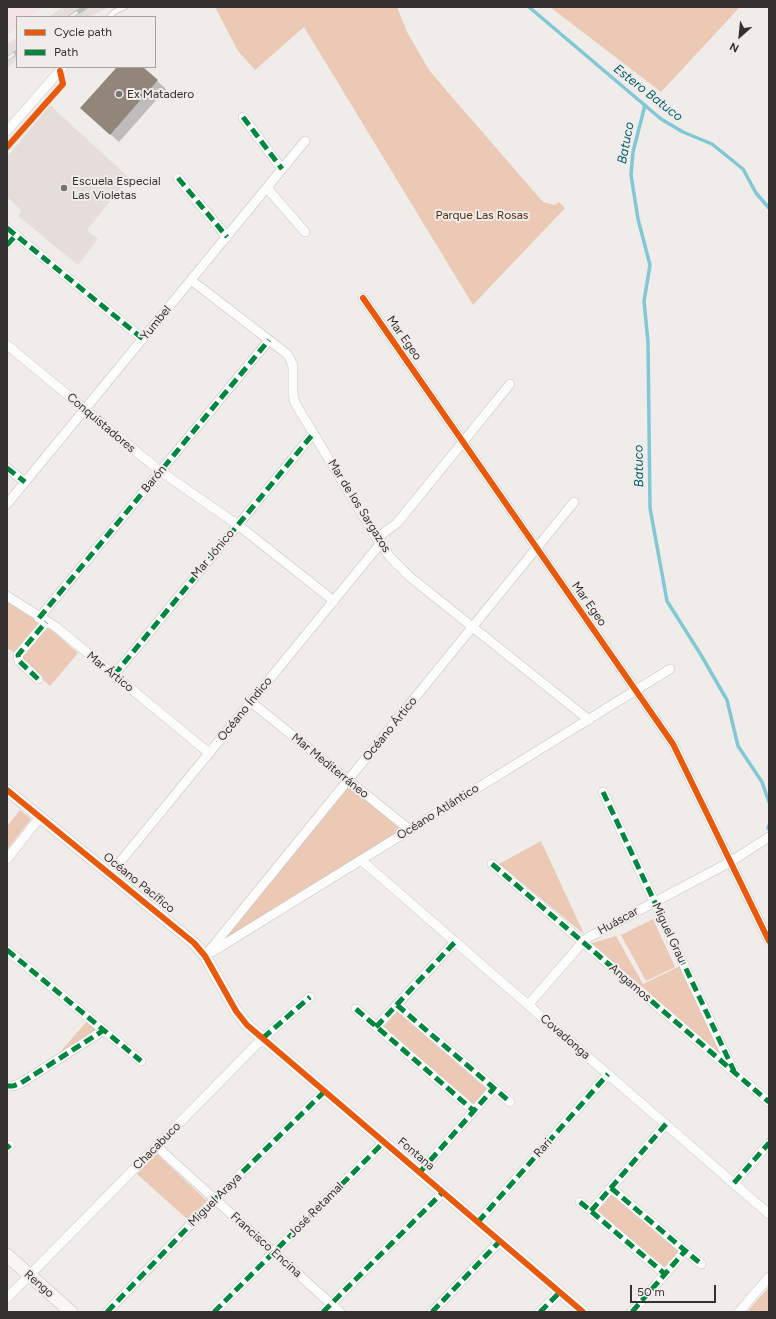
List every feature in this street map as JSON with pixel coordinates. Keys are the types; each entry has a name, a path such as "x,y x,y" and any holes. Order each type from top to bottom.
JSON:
{"main road":[{"name":"Rengo","path":"7,1256 71,1312"}],"street":[{"path":"7,131 62,68"},
{"path":"243,117 282,169"},
{"name":"Yumbel","path":"7,504 305,141"},
{"path":"178,178 227,237"},
{"path":"267,188 305,232"},
{"path":"7,228 143,339"},
{"path":"7,245 16,235"},
{"name":"Mar de los Sargazos","path":"191,280 269,340 290,359 293,366 293,394 295,403 379,541 391,558 410,577 589,720"},
{"name":"Mar Egeo","path":"363,298 673,744 769,940"},
{"name":"Barón","path":"38,679 19,661 18,655 43,620 160,471 269,340"},
{"name":"Conquistadores","path":"7,345 160,471 238,525 334,601"},
{"name":"Océano Índico","path":"110,874 334,601 379,541 397,523 510,384"},
{"name":"Mar Jónico","path":"114,675 313,434"},
{"path":"7,468 25,482"},
{"name":"Océano Ártico","path":"205,956 574,502"},
{"name":"Mar Ártico","path":"7,596 56,628 209,753"},
{"name":"Océano Atlántico","path":"205,956 670,669"},
{"name":"Mar Mediterráneo","path":"251,702 410,830"},
{"name":"Océano Pacífico","path":"7,790 186,936 205,956 236,1011"},
{"name":"Miguel Grau","path":"603,792 735,1073"},
{"path":"7,858 40,817"},
{"name":"Huáscar","path":"528,1005 583,942 590,937 730,862 769,837"},
{"name":"Covadonga","path":"361,860 769,1214"},
{"name":"Angamos","path":"492,864 769,1102"},
{"path":"376,1027 455,942"},
{"path":"7,950 141,1061"},
{"name":"Chacabuco","path":"7,1298 263,1038 310,997"},
{"path":"397,1005 510,1102"},
{"path":"356,1009 474,1111"},
{"name":"Fontana","path":"236,1011 244,1022 583,1312"},
{"path":"7,1086 13,1086 21,1083 104,1030"},
{"name":"Rari","path":"478,1222 608,1074"},
{"path":"420,1172 494,1088"},
{"name":"Miguel Araya","path":"107,1312 215,1199 325,1091"},
{"path":"591,1211 666,1124"},
{"name":"José Retamal","path":"214,1312 384,1142"},
{"path":"734,1183 769,1143"},
{"name":"Francisco Encina","path":"156,1146 340,1312"},
{"path":"611,1188 701,1264"},
{"path":"323,1312 443,1192"},
{"path":"580,1202 665,1274"},
{"path":"432,1312 500,1241"},
{"path":"632,1312 685,1251"},
{"path":"739,1312 769,1277"},
{"path":"540,1312 560,1292"}],"lane":[{"path":"111,16 125,7"}],"shaded area":[{"path":"7,7 42,7 30,16 16,16 16,28 7,35"},
{"path":"67,7 108,7 91,16 50,16 60,9"},
{"path":"16,39 16,61 7,68 7,44"},
{"name":"Escuela Especial Las Violetas","path":"50,105 129,178 87,230 98,239 78,265 18,216 22,211 7,197 7,157"}],"green space":[{"name":"Parque Las Rosas","path":"215,7 397,7 407,32 429,70 543,202 555,205 559,202 565,208 473,305 304,27 255,70 238,51"},
{"path":"550,7 740,7 661,92"},
{"path":"7,601 41,623 15,653 7,648"},
{"path":"46,627 78,653 50,686 22,661 22,656"},
{"path":"349,785 401,830 219,944"},
{"path":"20,810 31,819 7,850 7,826"},
{"path":"541,841 584,934 499,864"},
{"path":"653,919 675,967 646,981 621,935"},
{"path":"616,936 643,984 680,966 726,1062 589,944"},
{"path":"398,1011 488,1090 474,1105 383,1028"},
{"path":"88,1020 101,1030 64,1053 61,1051"},
{"path":"156,1153 207,1201 187,1219 137,1174"},
{"path":"612,1193 679,1251 664,1268 596,1210"},
{"path":"769,1287 769,1312 747,1312"}],"building":[{"name":"Ex Matadero","path":"116,68 144,68 158,80 110,135 80,108"}],"waterway":[{"name":"Estero Batuco","path":"529,7 661,119 683,132 712,144 743,169 756,193 769,208"},
{"name":"Batuco","path":"645,105 633,152 631,175 638,219 650,265 644,301 648,342 650,508 667,601 727,700 738,746 762,782 769,802"}],"railway":[{"path":"72,16 86,7"},
{"path":"7,59 16,53"}],"marked path":[{"path":"243,117 282,169"},
{"path":"178,178 227,237"},
{"path":"7,228 143,339"},
{"path":"7,245 16,235"},
{"path":"39,618 269,340"},
{"path":"114,675 313,434"},
{"path":"7,468 25,482"},
{"path":"38,679 19,661 18,655 46,622"},
{"path":"603,792 734,1071"},
{"path":"492,864 769,1102"},
{"path":"376,1027 455,942"},
{"path":"7,950 141,1061"},
{"path":"263,1038 310,997"},
{"path":"397,1005 510,1102"},
{"path":"356,1009 474,1111"},
{"path":"7,1086 13,1086 21,1083 104,1030"},
{"path":"478,1222 608,1074"},
{"path":"420,1172 494,1088"},
{"path":"107,1312 215,1199 325,1091"},
{"path":"591,1211 666,1124"},
{"path":"214,1312 384,1142"},
{"path":"734,1183 769,1143"},
{"path":"7,1148 10,1145"},
{"path":"611,1188 701,1264"},
{"path":"323,1312 443,1192"},
{"path":"580,1202 665,1274"},
{"path":"432,1312 500,1241"},
{"path":"632,1312 685,1251"},
{"path":"540,1312 560,1292"}],"cycle path":[{"path":"7,147 63,84 60,71"},
{"path":"363,298 673,744 769,941"},
{"path":"7,790 194,943 205,956 236,1011 247,1025 583,1312"}],"place":[{"name":"Ex Matadero","path":"119,94"},
{"name":"Escuela Especial Las Violetas","path":"64,188"}]}
